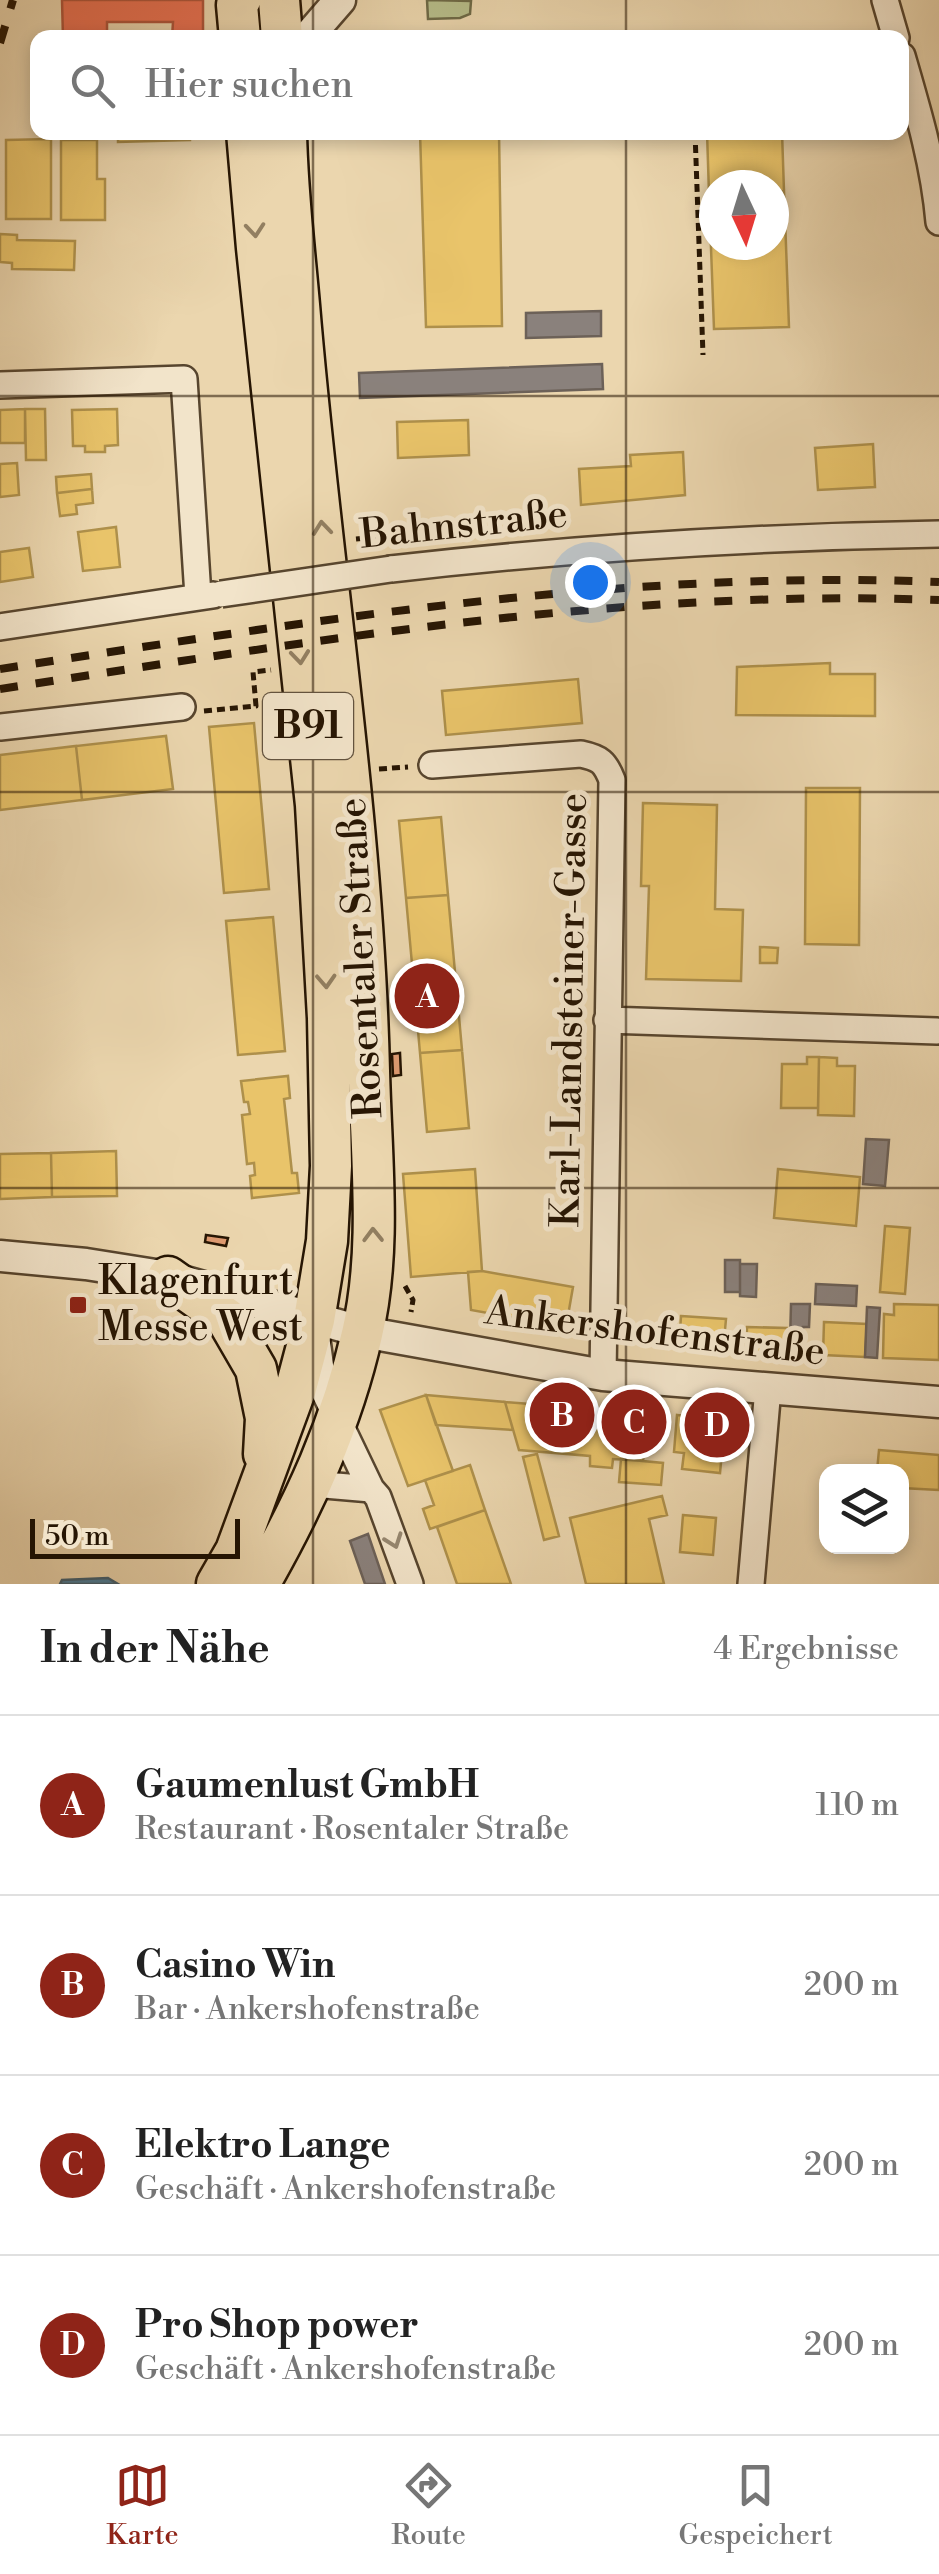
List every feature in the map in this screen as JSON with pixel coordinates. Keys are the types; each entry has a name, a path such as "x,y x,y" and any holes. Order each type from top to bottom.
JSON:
{"main road":[{"name":"Rosentaler Straße","path":"217,1584 236,1552 263,1480 327,1241 331,1166 328,1018 316,806 248,140"},
{"name":"Rosentaler Straße","path":"259,1584 313,1484 330,1404 363,1332 374,1254 368,1003 355,813 305,374 287,140"},
{"path":"168,1277 227,1319 256,1369 266,1418 263,1480"}],"street":[{"path":"314,30 340,0"},
{"path":"885,0 894,30"},
{"path":"909,80 936,186 939,222"},
{"path":"0,385 184,379 209,595"},
{"name":"Bahnstraße","path":"0,627 391,569 599,548 766,536 939,534"},
{"path":"0,727 192,709"},
{"name":"Karl-Landsteiner-Gasse","path":"432,765 582,754 606,764 612,780 603,1375"},
{"path":"607,1020 937,1031"},
{"name":"Ankershofenstraße","path":"0,1256 168,1277 303,1328 363,1332 603,1375 939,1402"},
{"path":"303,1328 330,1404 378,1497 410,1584"},
{"path":"752,1584 768,1388"},
{"path":"313,1484 371,1489"}],"path":[{"path":"695,140 703,354"},
{"path":"348,540 422,533"},
{"path":"192,709 256,706 253,672 279,670"},
{"path":"371,770 432,765"}],"green space":[{"path":"427,0 471,1 470,14 428,19"}],"building: Wohnen":[{"path":"6,140 51,140 51,219 6,219"},
{"path":"61,140 97,140 97,179 105,179 105,220 61,220"},
{"path":"118,140 190,140 118,142"},
{"path":"420,140 499,140 502,326 426,327"},
{"path":"707,140 782,140 783,170 708,170"},
{"path":"0,234 17,235 17,240 75,241 74,270 12,269 12,263 0,262"},
{"path":"711,260 787,260 789,327 714,329"},
{"path":"25,409 45,409 46,460 26,460"},
{"path":"25,409 25,443 0,443 0,410"},
{"path":"117,409 118,445 105,446 105,452 85,452 85,446 73,446 72,410"},
{"path":"468,420 469,455 398,458 397,422"},
{"path":"873,444 875,487 818,490 815,448"},
{"path":"683,452 685,495 581,505 579,469 631,466 630,455"},
{"path":"17,463 19,495 0,497 0,464"},
{"path":"91,474 92,489 57,493 56,477"},
{"path":"92,489 93,503 76,505 77,514 60,516 57,493"},
{"path":"116,527 120,567 83,571 78,532"},
{"path":"29,548 33,577 0,582 0,552"},
{"path":"830,663 830,674 875,674 875,716 736,715 737,667"},
{"path":"578,679 582,723 446,735 442,691"},
{"path":"254,723 269,889 224,893 209,727"},
{"path":"166,736 173,789 82,800 76,746"},
{"path":"76,746 82,800 0,810 0,755"},
{"path":"806,788 860,788 859,945 805,944"},
{"path":"643,803 717,805 715,909 743,910 741,981 646,979 649,886 641,886"},
{"path":"441,817 448,895 406,898 399,821"},
{"path":"448,895 455,972 413,975 406,898"},
{"path":"273,917 285,1051 238,1055 226,921"},
{"path":"760,947 778,948 777,963 760,963"},
{"path":"455,972 462,1050 420,1053 413,975"},
{"path":"462,1050 469,1128 427,1132 420,1053"},
{"path":"807,1057 819,1057 818,1108 781,1108 782,1064 807,1064"},
{"path":"819,1057 837,1058 837,1066 855,1066 854,1116 818,1115"},
{"path":"288,1076 290,1098 284,1099 292,1173 297,1173 299,1193 252,1198 250,1176 255,1175 254,1163 247,1164 242,1115 250,1114 241,1081"},
{"path":"116,1151 117,1196 52,1197 51,1153"},
{"path":"51,1153 52,1197 0,1199 0,1154"},
{"path":"475,1169 482,1271 411,1277 403,1174"},
{"path":"778,1169 860,1177 856,1226 774,1218"},
{"path":"885,1226 910,1228 905,1294 880,1292"},
{"path":"468,1272 573,1287 566,1327 471,1310"},
{"path":"894,1304 939,1305 939,1360 883,1358 884,1314 894,1315"},
{"path":"681,1316 726,1319 723,1351 679,1348"},
{"path":"824,1322 867,1324 865,1357 823,1355"},
{"path":"747,1327 787,1328 786,1354 746,1353"},
{"path":"426,1395 505,1402 513,1430 436,1425"},
{"path":"426,1395 453,1471 408,1486 380,1410"},
{"path":"505,1402 648,1413 643,1461 613,1459 612,1468 590,1466 590,1456 519,1450"},
{"path":"677,1415 725,1420 720,1473 682,1469 684,1453 674,1452"},
{"path":"879,1450 939,1455 939,1490 909,1488 909,1464 878,1464"},
{"path":"537,1454 559,1536 544,1540 523,1457"},
{"path":"621,1459 663,1463 661,1485 619,1482"},
{"path":"470,1465 485,1510 430,1529 423,1509 434,1505 425,1480"},
{"path":"662,1496 667,1515 649,1519 664,1584 586,1584 570,1518"},
{"path":"485,1510 511,1584 457,1584 437,1527"},
{"path":"683,1515 716,1518 713,1555 680,1552"}],"building: Handel":[{"path":"62,0 203,0 203,30 172,30 173,22 107,22 107,30 63,30"}],"building: Öffentlich":[{"path":"108,1578 118,1584 60,1584 62,1580"}],"building: Industrie":[{"path":"601,311 601,336 526,338 526,313"},
{"path":"602,364 603,389 360,398 359,373"},
{"path":"866,1139 889,1140 885,1186 863,1184"},
{"path":"725,1260 740,1260 740,1292 725,1292"},
{"path":"740,1264 757,1264 756,1297 740,1296"},
{"path":"816,1284 857,1286 856,1306 815,1304"},
{"path":"791,1304 810,1304 809,1327 803,1327 802,1342 790,1342"},
{"path":"867,1307 880,1308 877,1358 865,1357"},
{"path":"368,1534 385,1584 365,1584 350,1541"}],"building: Sonstige":[{"path":"400,1053 401,1075 393,1076 392,1054"},
{"path":"206,1235 228,1238 226,1246 205,1242"}],"railway":[{"path":"0,43 13,0"},
{"path":"0,669 351,617 585,591 702,583 939,582"},
{"path":"0,689 351,637 585,610 820,598 939,600"}],"place":[{"name":"Gaumenlust GmbH","path":"427,996"},
{"name":"Klagenfurt Messe West","path":"78,1305"},
{"name":"Casino Win","path":"562,1415"},
{"name":"Elektro Lange","path":"634,1422"},
{"name":"Pro Shop power","path":"717,1425"}]}
